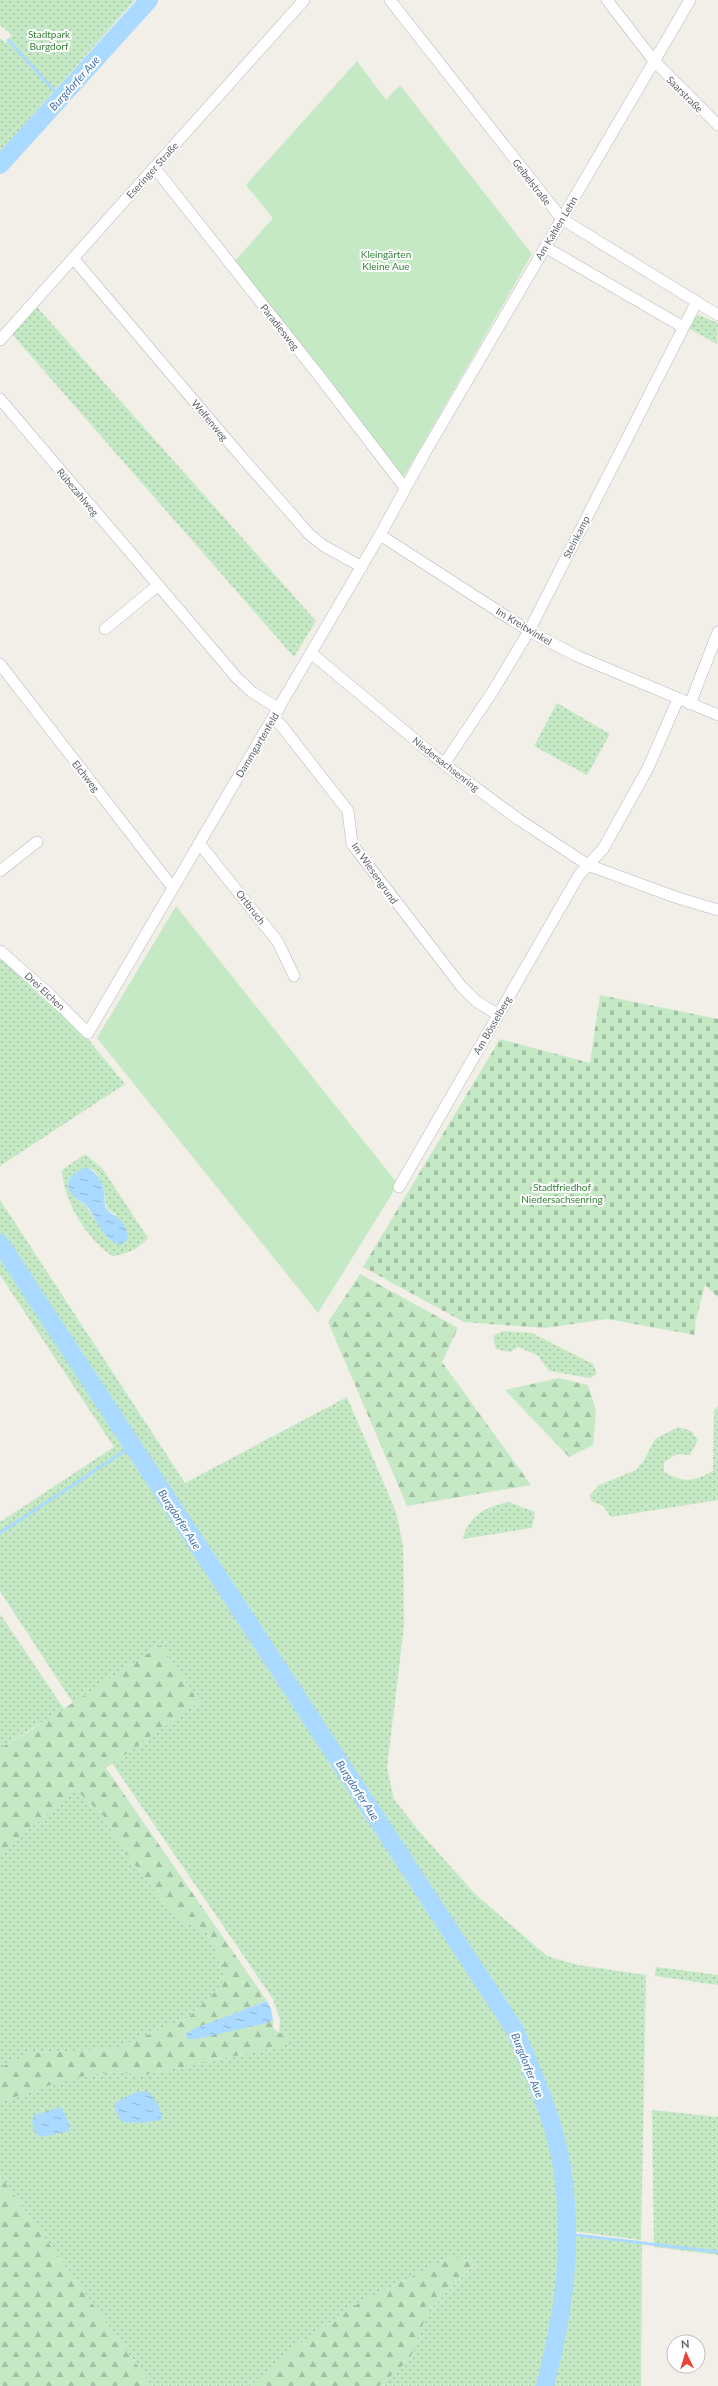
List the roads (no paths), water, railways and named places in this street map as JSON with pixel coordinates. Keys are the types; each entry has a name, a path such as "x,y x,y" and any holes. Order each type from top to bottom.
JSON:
{"street":[{"name":"Eseringer Straße","path":"0,340 304,0"},
{"name":"Geibelstraße","path":"390,0 562,219 696,303 718,315"},
{"name":"Saarstraße","path":"607,0 654,61 718,125"},
{"name":"Am Kahlen Lehn","path":"423,456 690,0"},
{"name":"Paradiesweg","path":"154,167 320,377 405,488"},
{"path":"546,247 682,327"},
{"name":"Welfenweg","path":"73,258 233,447 310,535 324,546 362,567"},
{"name":"Steinkamp","path":"444,764 493,691 529,631 682,327 696,303"},
{"name":"Rübezahlweg","path":"0,398 236,678 276,714"},
{"name":"Dammgartenfeld","path":"88,1033 362,567 423,456"},
{"name":"Im Kreitwinkel","path":"380,535 529,631 577,656 718,715"},
{"path":"105,629 157,586"},
{"path":"690,704 718,632"},
{"name":"Niedersachsenring","path":"311,653 444,764 518,819 588,865 675,897 718,910"},
{"name":"Elchweg","path":"0,664 173,888"},
{"path":"588,865 603,849 648,768 678,699"},
{"name":"Im Wiesengrund","path":"276,714 281,725 348,811 352,844 376,878 461,986 476,1001 498,1015"},
{"path":"0,871 37,842"},
{"name":"Ortbruch","path":"199,842 278,942 294,976"},
{"name":"Am Bösselberg","path":"399,1187 579,875 588,865"},
{"name":"Drei Eichen","path":"0,951 48,993 88,1033"}],"water":[{"path":"86,1167 93,1171 101,1181 107,1210 125,1225 128,1239 121,1245 109,1239 87,1206 74,1197 70,1192 68,1182 76,1172"},
{"path":"267,2001 271,2009 273,2020 267,2023 197,2039 187,2039 186,2034 193,2029"},
{"path":"136,2092 149,2092 158,2105 161,2112 161,2120 144,2123 122,2122 116,2112 115,2103"},
{"path":"61,2107 69,2123 69,2131 42,2137 35,2133 32,2122 34,2115"}],"waterway":[{"name":"Burgdorfer Aue","path":"0,165 149,0"},
{"path":"8,40 60,97"},
{"name":"Burgdorfer Aue","path":"0,1243 515,2030 549,2115 559,2150 565,2196 567,2224 565,2278 562,2304 545,2386"},
{"path":"0,1533 132,1446"},
{"path":"568,2234 718,2252"}],"park label":[{"name":"Stadtpark Burgdorf","path":"49,40"},
{"name":"Kleingärten Kleine Aue","path":"386,260"},
{"name":"Stadtfriedhof Niedersachsenring","path":"562,1192"}]}
